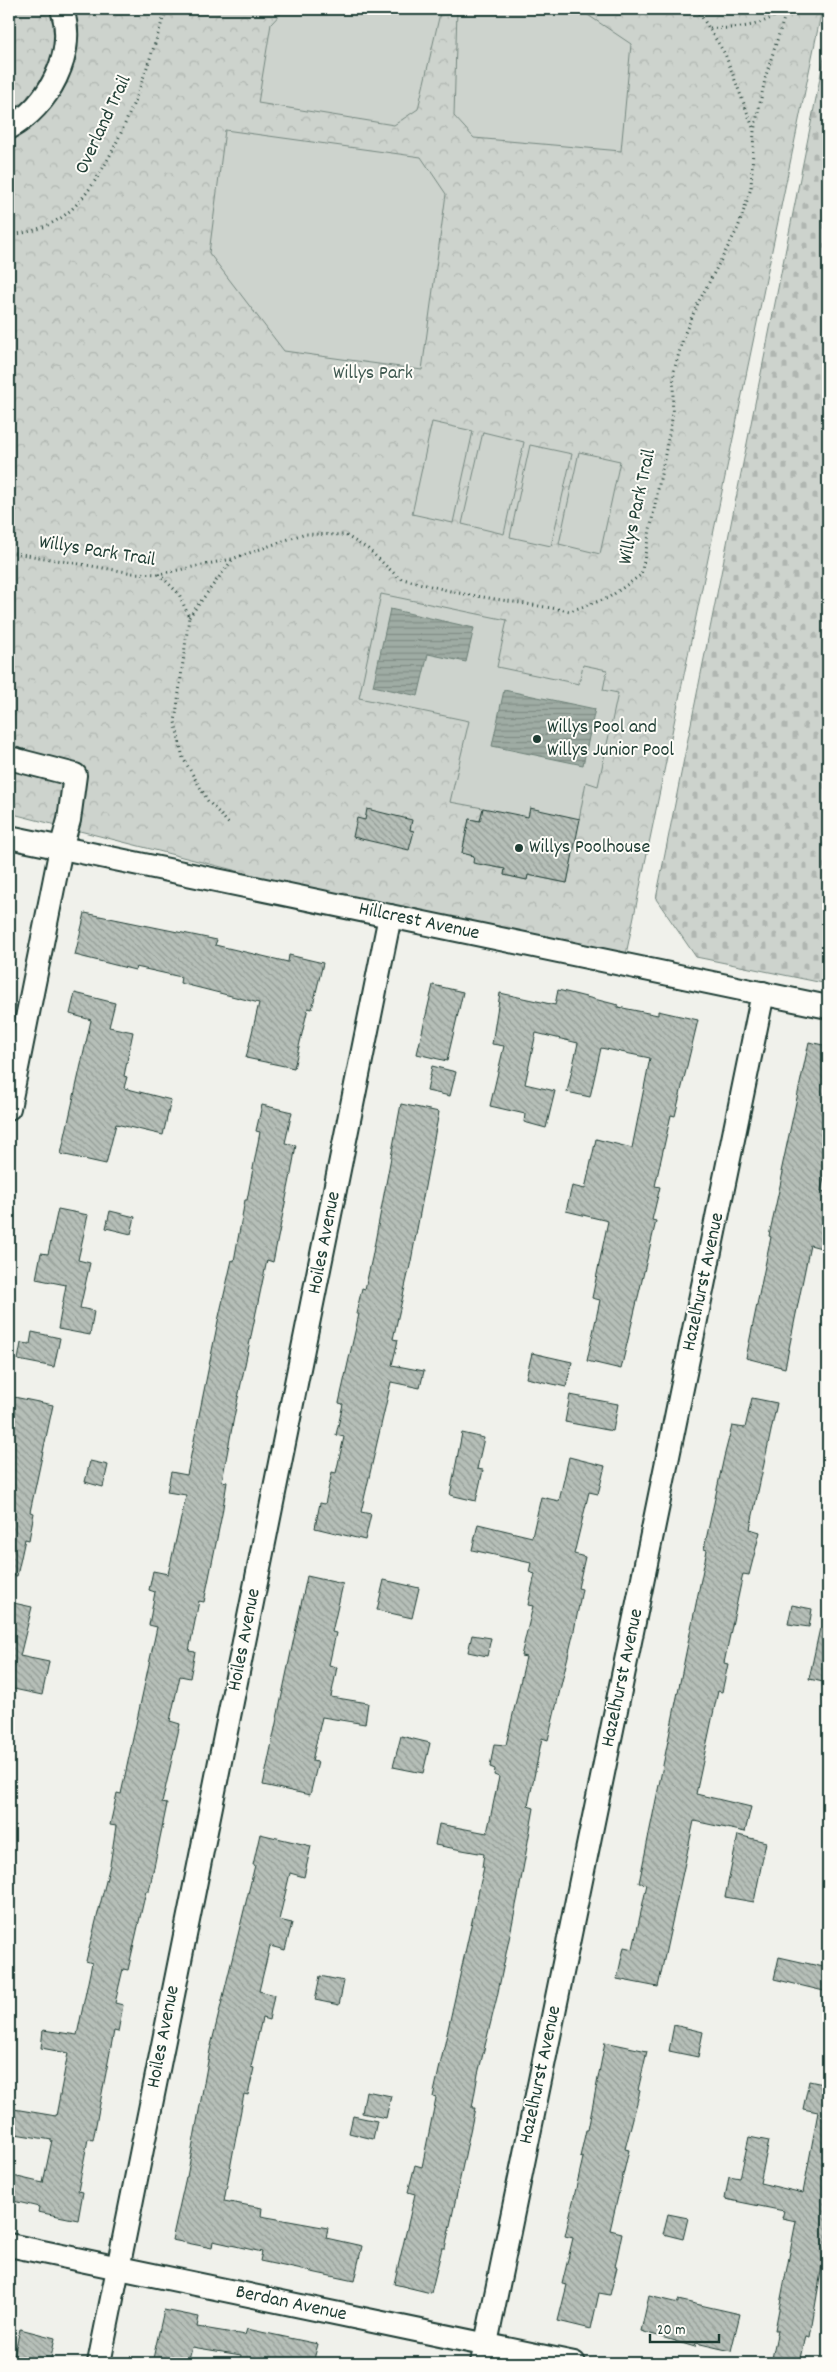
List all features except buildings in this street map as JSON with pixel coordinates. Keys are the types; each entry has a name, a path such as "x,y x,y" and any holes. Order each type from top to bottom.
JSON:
{"street":[{"path":"9,128 38,106 51,88 64,50 66,34 62,9"},
{"path":"9,758 76,775 69,820 61,848 9,1108"},
{"name":"Hillcrest Avenue","path":"9,837 828,1007"},
{"name":"Hoiles Avenue","path":"99,2363 390,916"},
{"name":"Hazelhurst Avenue","path":"484,2354 763,994"},
{"name":"Berdan Avenue","path":"9,2245 118,2268 484,2354 574,2363"}],"path":[{"name":"Overland Trail","path":"9,235 31,232 60,218 93,186 117,143 152,52 166,9"},
{"path":"697,9 725,54 754,131"},
{"path":"710,28 748,27 775,17 785,9"},
{"path":"754,131 766,75 785,9"},
{"name":"Willys Park Trail","path":"232,560 303,534 345,535 368,549 399,578 458,593 570,610 608,598 641,575 672,419 674,371 684,335 698,303 738,228 751,188 754,131"},
{"name":"Willys Park Trail","path":"9,552 133,573 159,574 179,594 189,617"},
{"path":"159,574 232,560"},
{"path":"231,826 208,801 183,758 175,722 189,617 232,560"}],"green space":[{"name":"Willys Park","path":"9,9 822,9 623,969 9,813"},
{"path":"285,9 441,9 418,109 394,125 258,103 271,24"},
{"path":"457,9 579,9 631,44 621,151 474,138 454,116"},
{"path":"828,38 828,984 696,957 656,899"},
{"path":"225,130 421,157 446,194 422,370 284,351 209,253"},
{"path":"432,422 473,431 453,523 412,514"},
{"path":"483,432 524,442 504,534 462,524"},
{"path":"530,445 572,454 551,546 510,537"},
{"path":"579,452 620,461 600,554 559,544"},
{"name":"Willys Pool and Willys Junior Pool","path":"381,594 507,620 497,667 579,684 583,665 607,670 603,690 618,693 598,786 586,782 567,883 528,875 527,880 504,875 505,869 462,853 469,819 480,821 483,808 450,802 469,721 359,698"}],"shaded area":[{"path":"390,609 474,628 466,662 428,654 418,696 373,686"},
{"path":"504,690 595,709 583,765 492,746"}],"place":[{"name":"Willys Pool and Willys Junior Pool","path":"537,739"},
{"name":"Willys Poolhouse","path":"519,848"}]}
